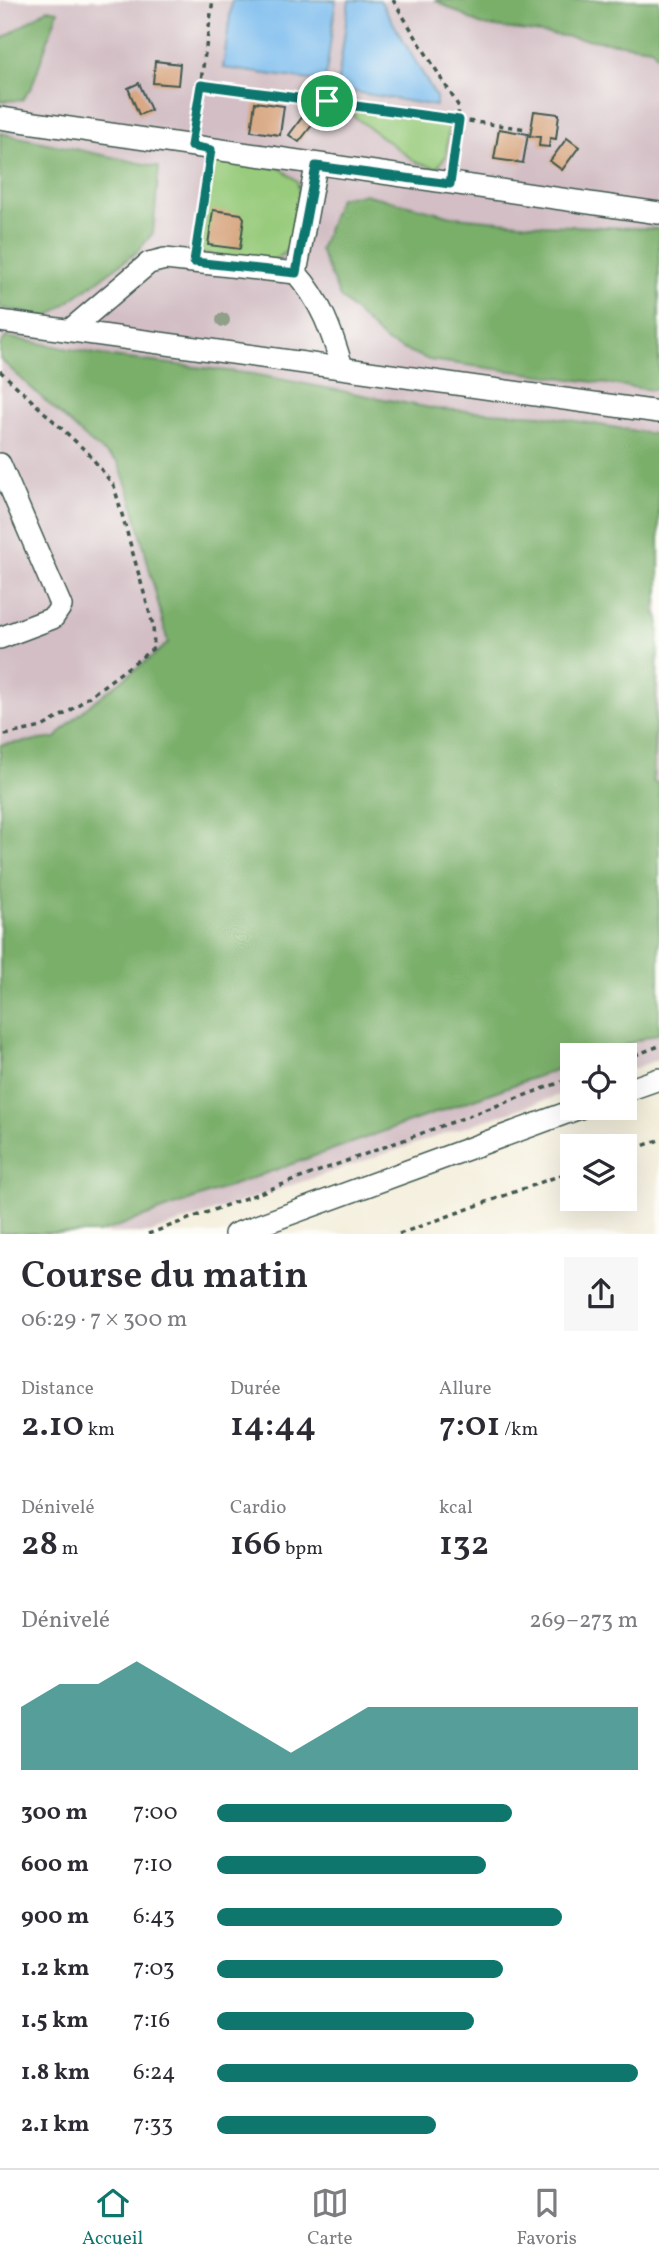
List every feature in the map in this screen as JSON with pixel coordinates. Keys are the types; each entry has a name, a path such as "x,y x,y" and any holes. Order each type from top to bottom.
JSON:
{"street":[{"path":"0,118 316,166 659,213"},
{"path":"296,273 316,166"},
{"path":"70,330 149,263 165,259 296,273 312,291 331,330 342,368"},
{"path":"0,321 659,412"},
{"path":"0,464 61,606 53,618 0,638"},
{"path":"637,1087 659,1079"},
{"path":"235,1234 560,1115"}],"path":[{"path":"194,262 200,227 201,85 213,0"},
{"path":"393,0 459,107 450,184"},
{"path":"201,85 527,129"},
{"path":"200,227 210,228"},
{"path":"0,371 89,454 114,486 153,625 154,648 131,669 42,727 0,736"},
{"path":"637,1054 659,1046"},
{"path":"148,1234 560,1082"},
{"path":"637,1148 659,1140"},
{"path":"399,1234 560,1175"}],"shaded area":[{"path":"0,0 659,0 659,1059 637,1067 637,1043 560,1043 560,1095 149,1233 0,1234"}],"green space":[{"path":"435,0 659,0 659,58 651,48 481,25"},
{"path":"48,9 58,11 32,86 22,100 0,101 0,40"},
{"path":"334,108 449,122 446,156 437,168 416,162 345,110 338,119 334,115"},
{"path":"0,133 159,167 153,233 137,252 48,317 0,308"},
{"path":"212,159 280,168 297,181 299,197 296,225 292,242 284,254 261,262 200,253"},
{"path":"364,194 456,217 542,225 659,229 659,387 653,390 429,360 386,342 340,297 320,250 339,198"},
{"path":"6,337 112,357 253,374 436,409 541,415 659,435 659,590 655,611 659,618 653,782 659,783 659,1033 631,1043 560,1043 560,1068 99,1233 0,1233 0,745 56,738 96,700 168,643 132,500 118,462 90,442 0,359 0,345"}],"water":[{"path":"232,0 336,0 325,82 223,68"},
{"path":"349,0 380,0 436,97 436,106 337,89"}],"building":[{"path":"155,61 180,64 178,85 153,83"},
{"path":"139,83 151,110 139,115 128,88"},
{"path":"255,102 284,106 280,135 251,131"},
{"path":"534,111 559,114 556,139 550,138 549,147 539,146 540,137 530,136"},
{"path":"306,112 316,120 299,142 289,135"},
{"path":"499,129 528,134 523,163 494,159"},
{"path":"567,138 579,147 562,170 550,161"},
{"path":"213,210 241,214 244,218 240,249 208,245"}],"route":[{"path":"201,85 327,101 459,120 450,184 316,166 296,273 194,262 211,150 191,146 201,85"}]}
